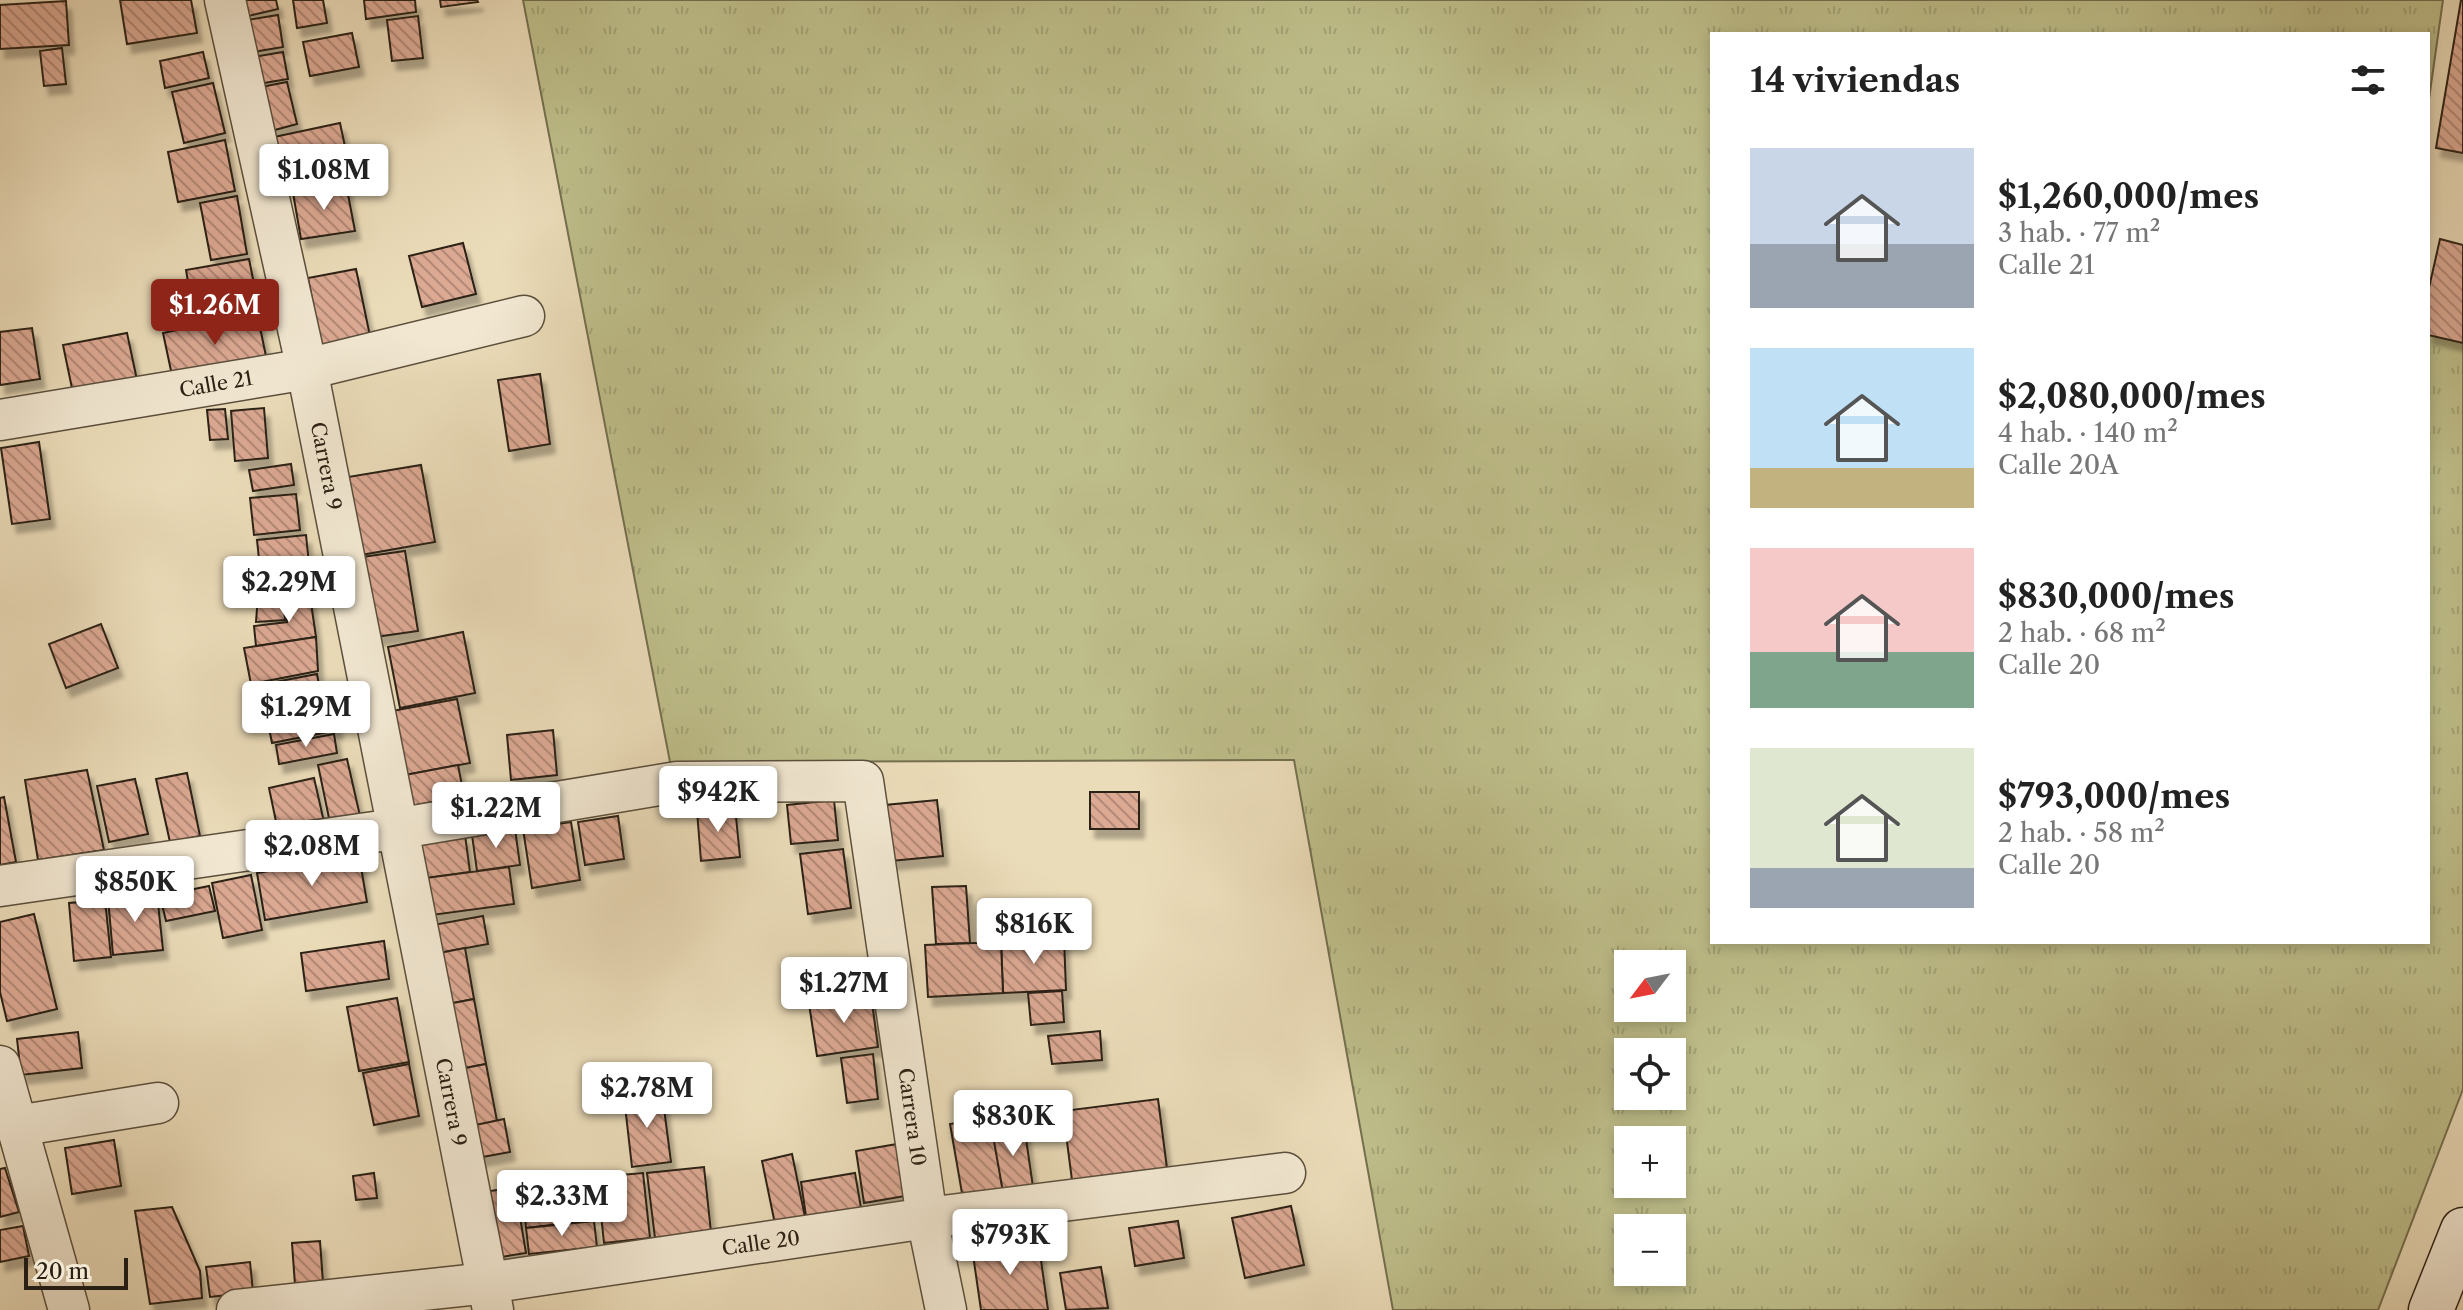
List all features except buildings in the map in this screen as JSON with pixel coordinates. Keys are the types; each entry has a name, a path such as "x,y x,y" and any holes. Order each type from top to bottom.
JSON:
{"main road":[{"path":"2444,1299 2463,1230"}],"street":[{"name":"Carrera 9","path":"225,0 307,369 395,829 490,1297"},
{"name":"Calle 21","path":"0,420 307,369 524,316"},
{"name":"Carrera 10","path":"395,829 677,782 863,781 927,1218 946,1310"},
{"path":"0,886 395,829"},
{"path":"0,1066 69,1310"},
{"path":"17,1126 158,1103"},
{"name":"Calle 20","path":"237,1310 490,1297 927,1218 1285,1173"}],"green space":[{"path":"523,0 2443,0 2430,92 2430,32 1710,32 1710,944 2430,944 2430,333 2463,341 2463,1089 2378,1310 1393,1310 1294,760 670,762"}]}
